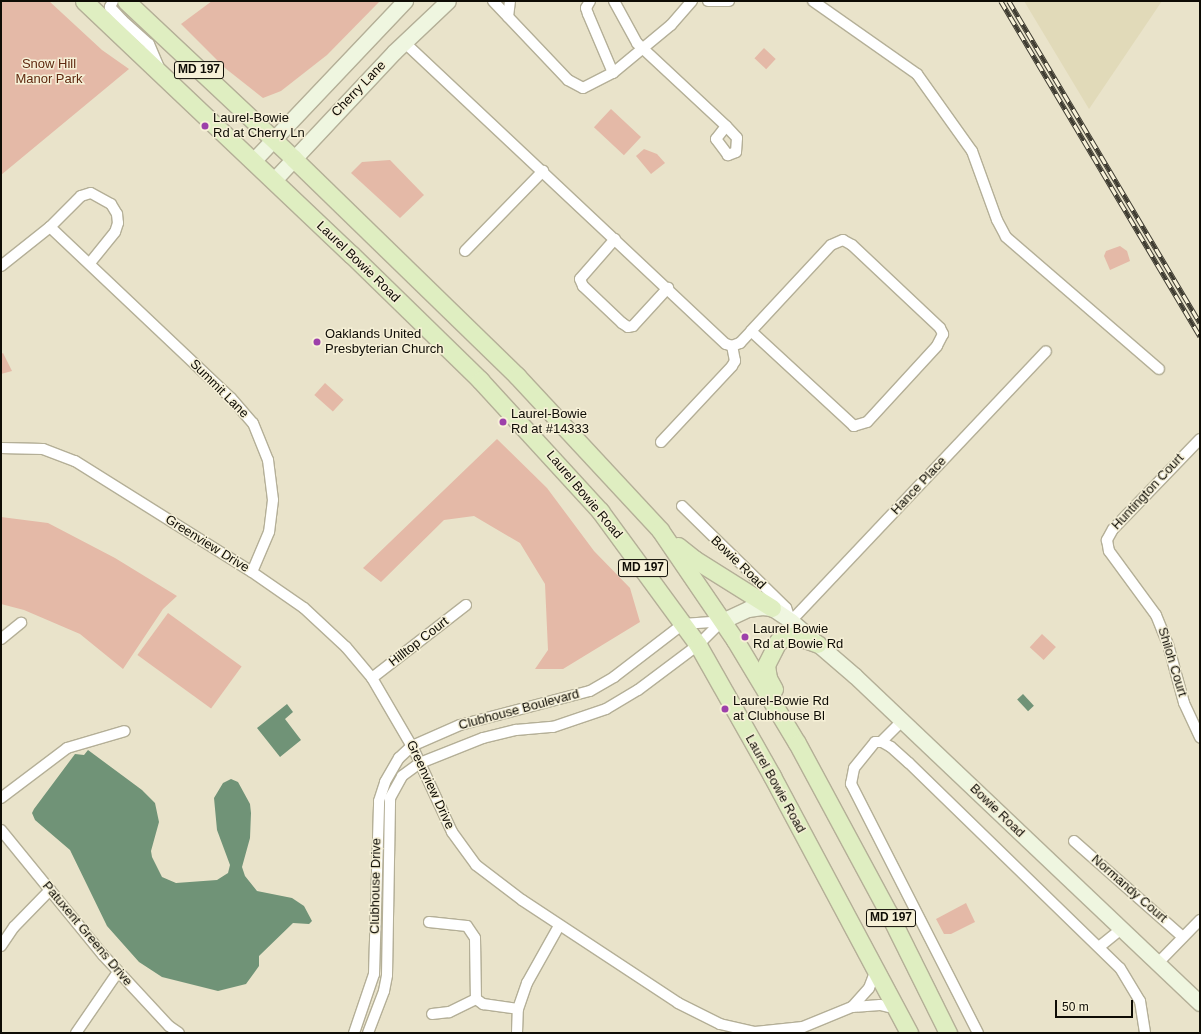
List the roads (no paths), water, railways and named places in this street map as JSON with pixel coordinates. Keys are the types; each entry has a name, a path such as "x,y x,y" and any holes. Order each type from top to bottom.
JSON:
{"main road":[{"name":"Laurel Bowie Road","path":"84,1 253,161 507,408 600,511 698,645 909,1033"},
{"name":"MD 197","path":"126,1 294,159 517,376 660,530 722,620 797,743 889,914 948,1033"},
{"path":"660,530 694,559 772,608"},
{"path":"797,743 799,734 796,726 772,686 766,665 772,650 782,638 796,636 818,644"}],"street":[{"path":"113,1 110,7 149,44 161,73"},
{"path":"253,161 405,1"},
{"name":"Cherry Lane","path":"273,181 404,42 448,1"},
{"path":"493,1 574,85 588,87 613,73 678,19 692,1"},
{"path":"508,17 510,1"},
{"path":"590,1 586,8 613,73"},
{"path":"614,1 633,38 726,126"},
{"path":"708,1 729,1"},
{"path":"813,1 917,74 972,151 997,220 1006,237 1159,369"},
{"path":"404,42 668,288 722,341 732,346 740,343 751,331 832,245 843,240 852,245 940,328 943,334 937,346 867,422 854,426 751,331"},
{"path":"465,251 543,171"},
{"path":"1,266 50,227 72,204 87,194 100,196 111,204 117,214 117,228 90,263"},
{"name":"Summit Lane","path":"50,227 90,263 231,398 253,423 268,460 273,500 269,532 252,572"},
{"path":"615,239 580,279 583,286 616,318 628,327 633,326 668,288"},
{"path":"662,442 732,366 735,361 732,346"},
{"name":"Hance Place","path":"791,621 1046,351"},
{"name":"Huntington Court","path":"1109,551 1106,540 1113,529 1200,439"},
{"name":"Greenview Drive","path":"1,448 43,449 75,461 252,572 319,621 346,647 372,678 412,746 452,832 469,857 502,886 559,926 692,1011 732,1028 755,1033 803,1027 852,1007 880,1005 897,1010"},
{"name":"Bowie Road","path":"682,506 786,608 791,621"},
{"name":"Shiloh Court","path":"1109,551 1156,615 1169,648 1184,703 1200,738"},
{"name":"Hilltop Court","path":"372,678 466,606"},
{"name":"Bowie Road","path":"722,620 748,608 772,608 791,621 902,721 1157,964 1200,1003"},
{"path":"683,624 722,620"},
{"name":"Clubhouse Boulevard","path":"420,763 501,732 553,727 606,709 638,690 698,645 722,620"},
{"path":"1,639 21,622"},
{"name":"Clubhouse Boulevard","path":"412,746 460,725 494,714 563,700 590,691 614,677 683,624"},
{"path":"881,742 902,721"},
{"path":"1,798 67,748 125,730"},
{"path":"978,1033 851,784 854,768 875,742 881,742 909,763 1120,968 1135,991 1143,1008 1146,1033"},
{"name":"Clubhouse Drive","path":"354,1033 374,974 379,802 384,782 399,758 412,746"},
{"name":"Clubhouse Drive","path":"368,1033 384,991 387,975 390,798 402,776 420,763"},
{"name":"Patuxent Greens Drive","path":"1,830 118,972 170,1026 179,1033"},
{"name":"Normandy Court","path":"1074,841 1183,937"},
{"path":"1,946 19,921 50,890"},
{"path":"1157,964 1200,920"},
{"path":"429,922 466,926 473,933 479,1002"},
{"path":"517,1033 518,1009 531,973 559,926"},
{"path":"1099,947 1121,929"},
{"path":"852,1007 869,988 876,970"},
{"path":"76,1033 118,972"},
{"path":"432,1014 449,1012 479,1002 518,1009"}],"railway":[{"path":"1001,1 1200,336"},
{"path":"1009,1 1200,323"}],"place":[{"name":"Laurel-Bowie Rd at Cherry Ln","path":"205,126"},
{"name":"Oaklands United Presbyterian Church","path":"317,342"},
{"name":"Laurel-Bowie Rd at #14333","path":"503,422"},
{"name":"Laurel Bowie Rd at Bowie Rd","path":"745,637"},
{"name":"Laurel-Bowie Rd at Clubhouse Bl","path":"725,709"}],"park label":[{"name":"Snow Hill Manor Park","path":"49,72"}]}
